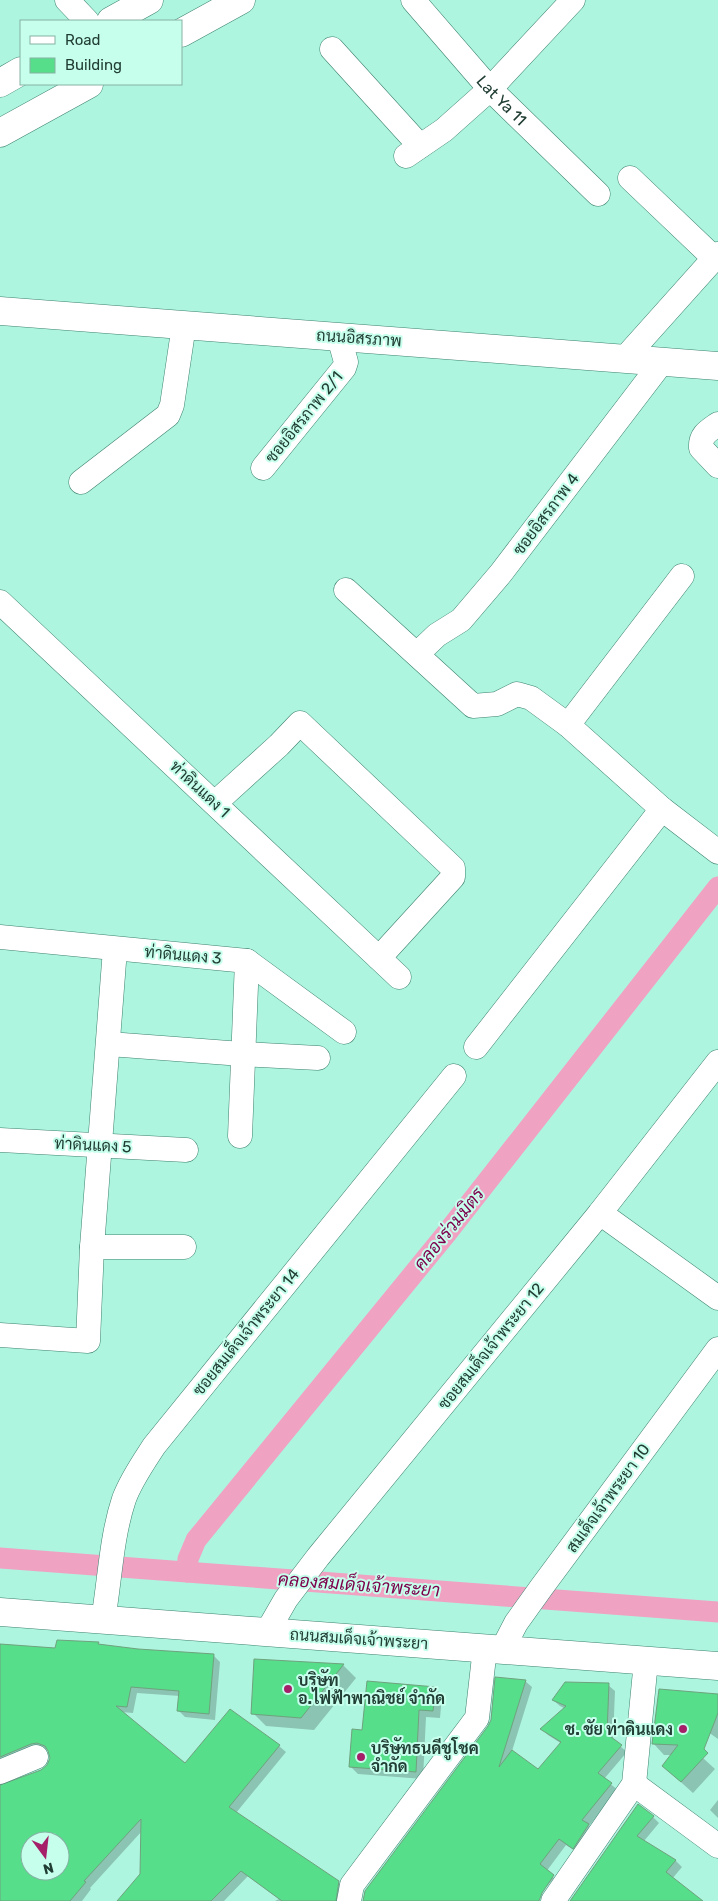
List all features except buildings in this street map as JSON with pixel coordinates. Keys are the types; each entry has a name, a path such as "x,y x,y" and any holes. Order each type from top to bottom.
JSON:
{"main road":[{"path":"113,20 149,0"},
{"path":"182,32 241,0"},
{"path":"0,83 20,72"},
{"path":"0,133 87,85"},
{"name":"ถนนอิสรภาพ","path":"0,311 718,366"},
{"name":"ถนนสมเด็จเจ้าพระยา","path":"0,1612 106,1607 267,1632 718,1666"}],"street":[{"path":"67,0 87,20"},
{"name":"Lat Ya 11","path":"413,0 490,89 598,194"},
{"path":"332,49 413,151 444,130 490,89 573,0"},
{"path":"624,359 716,256 630,178"},
{"path":"81,482 168,414 172,405 184,325"},
{"name":"ซอยอิสรภาพ 2/1","path":"263,468 344,368 346,362 339,337"},
{"name":"ซอยอิสรภาพ 4","path":"417,654 437,635 461,620 501,573 662,362"},
{"path":"718,424 702,436 700,441 700,448 718,466"},
{"path":"568,725 682,576"},
{"path":"346,590 472,706 497,704 517,694 531,698 568,725 662,809 718,852"},
{"name":"ท่าดินแดง 1","path":"0,602 399,977"},
{"path":"215,803 279,745 300,723 453,868 453,877 379,958"},
{"path":"476,1047 662,809"},
{"name":"ท่าดินแดง 3","path":"0,938 246,961"},
{"path":"0,1335 88,1341 92,1247 115,949"},
{"path":"246,961 344,1032"},
{"path":"240,1136 246,961"},
{"path":"109,1044 318,1058"},
{"name":"ซอยสมเด็จเจ้าพระยา 12","path":"267,1632 286,1599 314,1562 600,1213 718,1062"},
{"name":"ซอยสมเด็จเจ้าพระยา 14","path":"106,1607 112,1556 124,1499 137,1472 154,1446 454,1076"},
{"name":"ท่าดินแดง 5","path":"0,1140 186,1150"},
{"path":"600,1213 718,1298"},
{"path":"92,1247 184,1247"},
{"name":"สมเด็จเจ้าพระยา 10","path":"494,1649 516,1623 718,1349"},
{"path":"349,1901 352,1885 477,1718 494,1649"},
{"path":"553,1901 634,1784 646,1660"},
{"path":"0,1772 36,1757"},
{"path":"634,1784 718,1846"}],"waterway":[{"name":"คลองร่วมมิตร","path":"187,1572 188,1559 196,1540 446,1234 718,887"},
{"name":"คลองสมเด็จเจ้าพระยา","path":"0,1558 718,1612"}],"place":[{"name":"บริษัท อ.ไฟฟ้าพาณิชย์ จำกัด","path":"288,1689"},
{"name":"ช. ชัย ท่าดินแดง","path":"683,1729"},
{"name":"บริษัทธนดีชูโชค จำกัด","path":"361,1757"}]}
